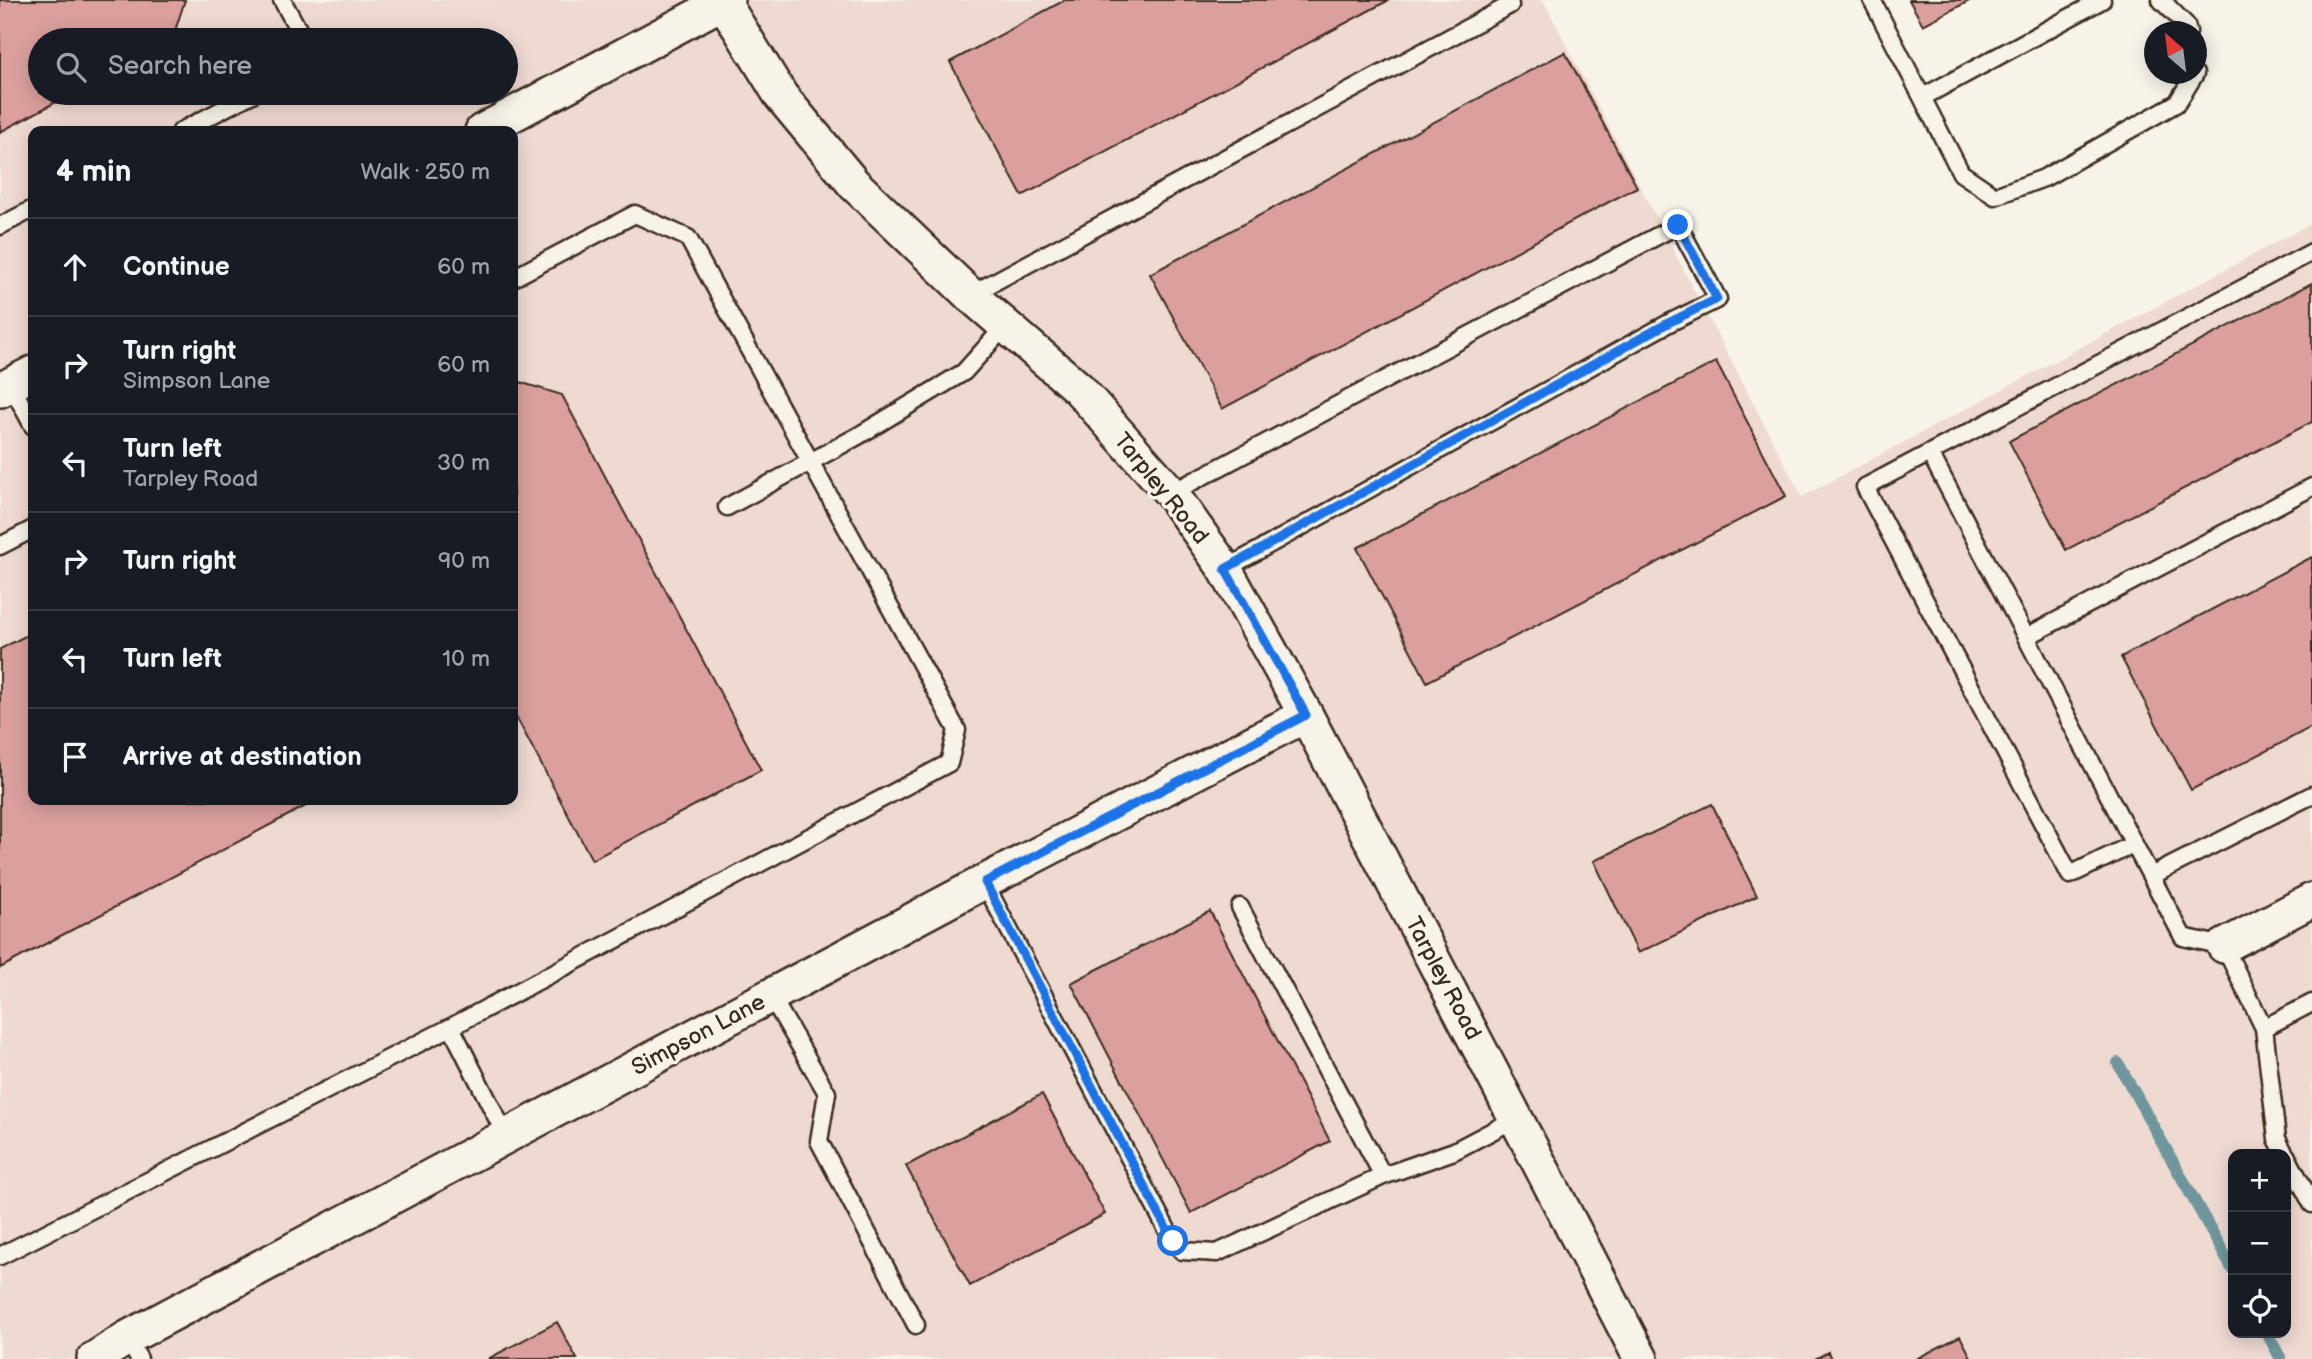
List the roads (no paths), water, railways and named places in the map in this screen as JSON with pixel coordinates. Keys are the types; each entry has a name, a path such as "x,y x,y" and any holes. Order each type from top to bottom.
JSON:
{"street":[{"path":"491,126 724,1"},
{"name":"Tarpley Road","path":"724,1 781,96 853,184 970,295 1078,388 1171,493 1225,569 1306,715 1641,1359"},
{"name":"Simpson Lane","path":"94,1359 133,1349 506,1136 1306,715"},
{"path":"2224,946 2312,900"}],"lane":[{"path":"282,0 297,28"},
{"path":"1872,0 1961,173 1995,196 2044,178 2177,103 2189,84"},
{"path":"1923,97 2102,0"},
{"path":"2161,0 2182,21"},
{"path":"970,295 1510,5"},
{"path":"191,126 231,105"},
{"path":"0,226 28,212"},
{"path":"0,1256 451,1027 949,763 957,730 688,238 635,214 518,275"},
{"path":"1171,493 1678,225 1717,299 1668,323 1225,569"},
{"path":"2134,844 2070,875 1865,487 2312,252"},
{"path":"726,507 810,462 964,372 1006,324"},
{"path":"15,382 28,414"},
{"path":"1930,453 2183,937 2224,946 2264,1028 2277,1139 2283,1149"},
{"path":"2026,638 2312,487"},
{"path":"0,546 28,532"},
{"path":"2151,876 2312,795"},
{"path":"985,882 1173,1241 1182,1251 1217,1253 1383,1176 1454,1151 1517,1118"},
{"path":"1240,907 1383,1176"},
{"path":"771,996 827,1093 820,1141 916,1325"},
{"path":"2264,1028 2312,1003"},
{"path":"451,1027 506,1136"},
{"path":"2291,1164 2312,1204"}],"waterway":[{"path":"2118,1063 2228,1261"},
{"path":"2270,1338 2281,1359"}]}
